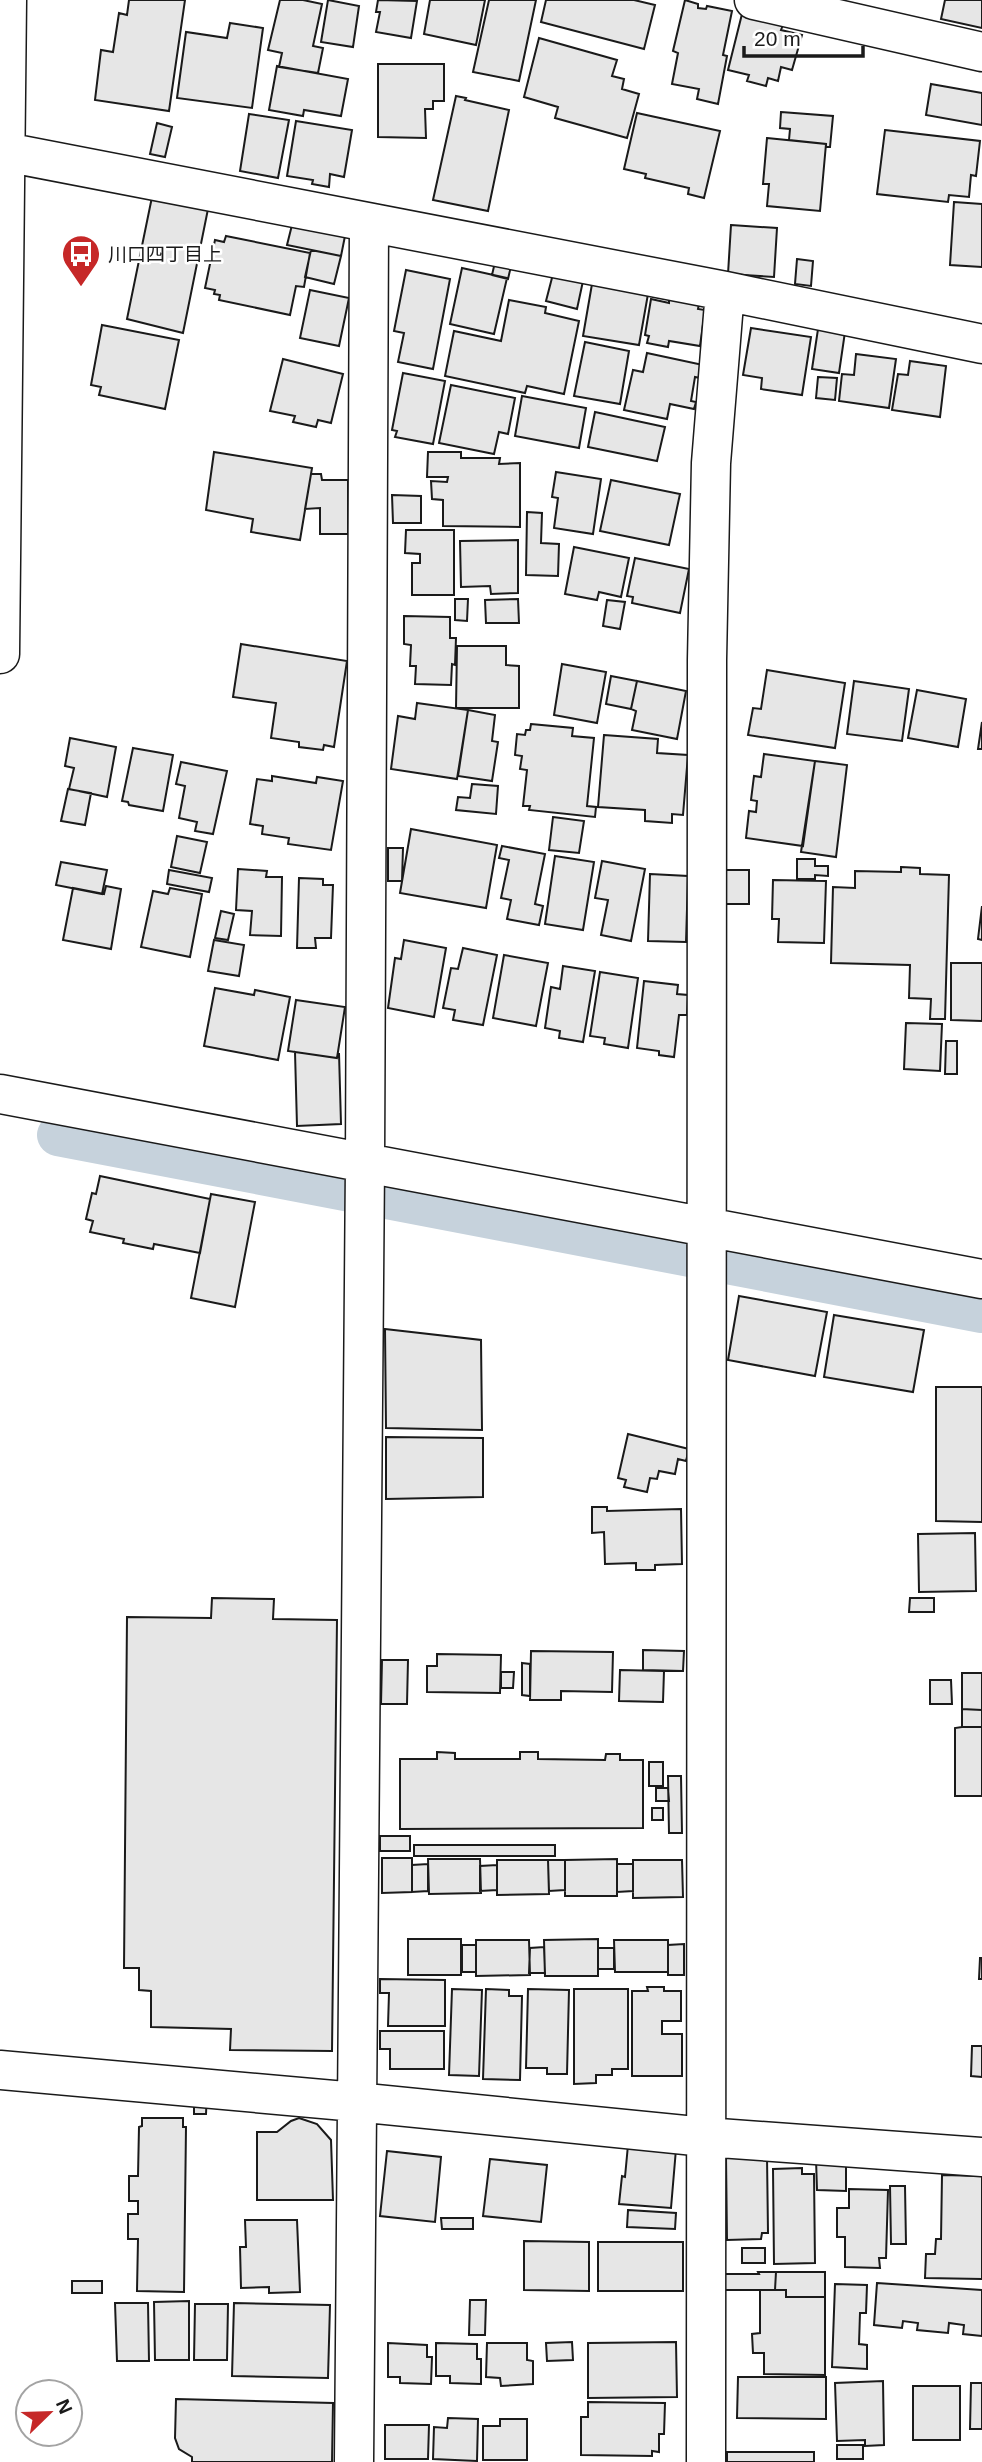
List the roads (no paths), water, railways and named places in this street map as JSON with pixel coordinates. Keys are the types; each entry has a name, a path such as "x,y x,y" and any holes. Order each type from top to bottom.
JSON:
{"street":[{"path":"0,654 2,152 7,0"},
{"path":"754,0 982,52"},
{"path":"2,152 725,291 982,344"},
{"path":"354,2462 365,1164 369,223"},
{"path":"706,2462 707,660 710,463 725,291"},
{"path":"0,1094 982,1279"},
{"path":"0,2070 705,2137 982,2157"}],"waterway":[{"path":"58,1135 982,1312"}],"place":[{"name":"川口四丁目上","path":"81,288"}]}
